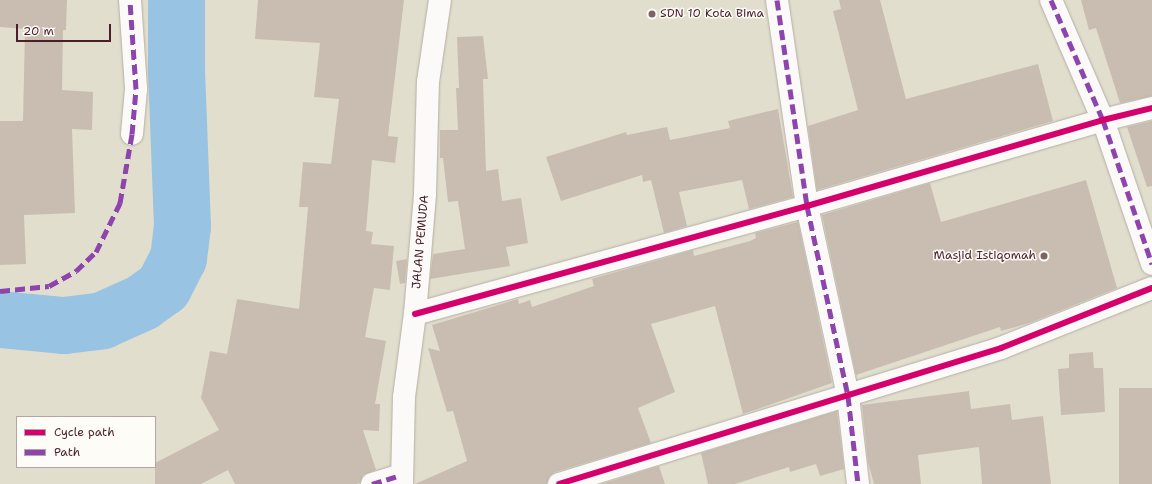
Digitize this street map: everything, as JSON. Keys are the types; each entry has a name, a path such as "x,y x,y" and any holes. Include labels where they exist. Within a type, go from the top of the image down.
{"street":[{"path":"130,0 136,89 132,134"},
{"name":"JALAN PEMUDA","path":"401,479 404,397 415,314 426,194 428,82 440,0"},
{"path":"777,0 807,206 848,396 858,484"},
{"path":"1051,0 1103,120 1152,264"},
{"path":"415,314 807,206 1103,120 1152,108"},
{"path":"559,484 1001,348 1152,288"},
{"path":"372,484 401,479"}],"building":[{"path":"0,0 67,0 66,30 63,30 62,90 93,92 92,130 72,129 75,213 24,215 26,264 0,265 0,121 23,121 25,29 0,27"},
{"path":"258,0 404,0 388,136 398,137 395,163 372,160 366,231 373,232 371,244 394,246 390,290 374,288 365,337 386,341 375,404 380,404 379,431 363,430 376,470 363,475 360,483 356,484 235,484 228,470 201,484 155,484 156,462 219,430 201,398 210,351 227,354 237,299 299,309 308,207 299,207 303,162 331,164 339,99 314,97 320,43 255,39"},
{"path":"839,0 880,0 906,99 1038,64 1053,121 817,190 808,126 858,110 833,11 841,9"},
{"path":"1081,0 1152,0 1152,96 1120,103 1096,28 1089,30"},
{"path":"483,36 488,79 483,79 486,171 498,169 502,201 521,198 528,243 506,247 510,266 430,279 433,254 465,249 458,201 448,202 443,158 440,158 440,130 458,130 456,88 459,88 457,37"},
{"path":"778,109 793,197 749,209 742,180 679,192 687,226 664,233 651,180 643,182 642,175 561,201 546,157 626,132 627,135 667,127 670,140 730,128 728,121"},
{"path":"1152,121 1152,186 1147,187 1127,127"},
{"path":"1086,180 1117,288 1029,323 1001,331 1000,327 856,375 822,215 930,183 941,222"},
{"path":"798,222 832,383 743,414 715,306 651,324 675,392 638,408 651,443 555,472 550,476 547,484 415,484 467,461 453,411 447,412 428,348 440,351 432,325 518,299 519,304 530,300 532,307 594,286 592,279 693,250 694,256 750,241 756,238 755,233"},
{"path":"407,259 405,283 400,284 396,261"},
{"path":"1093,352 1094,368 1103,368 1105,412 1061,415 1058,369 1069,368 1069,354"},
{"path":"1119,388 1152,388 1152,484 1119,484"},
{"path":"969,391 971,409 1010,404 1012,420 1043,416 1051,484 982,484 979,447 918,455 921,484 874,484 868,462 862,405"},
{"path":"837,411 844,469 820,476 816,464 790,472 789,467 735,484 708,484 701,453"},
{"path":"659,466 665,484 602,484"}],"waterway":[{"path":"0,319 64,325 102,320 142,302 163,287 178,258 182,226 176,70 176,0"}],"marked path":[{"path":"0,291 49,286 76,271 96,252 120,203 132,134 136,89 130,0"},
{"path":"777,0 807,206 848,396 858,484"},
{"path":"1051,0 1103,120 1152,264"},
{"path":"372,484 401,475"}],"cycle path":[{"path":"415,314 807,206 1103,120 1152,108"},
{"path":"559,484 1001,348 1152,288"}],"place":[{"name":"SDN 10 Kota Bima","path":"652,14"},
{"name":"Masjid Istiqomah","path":"1044,256"}]}
